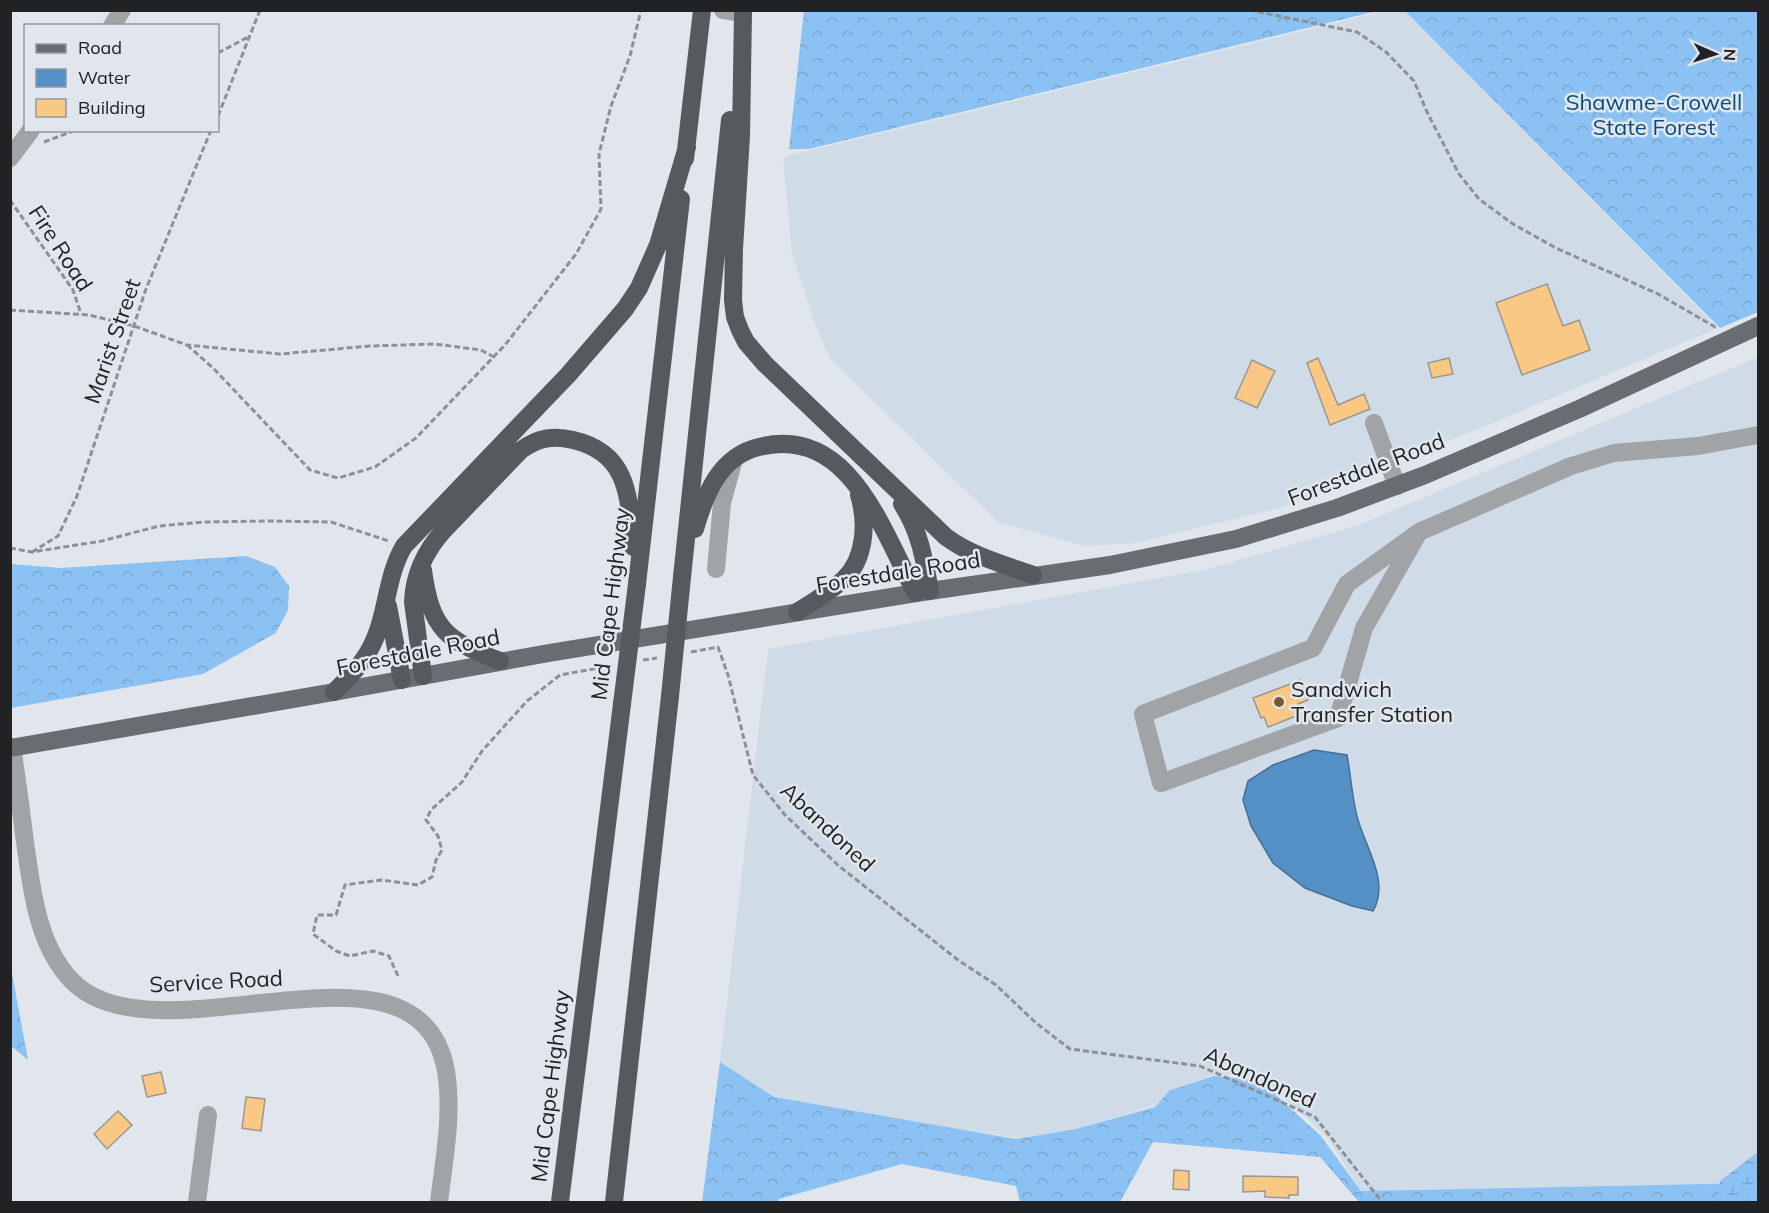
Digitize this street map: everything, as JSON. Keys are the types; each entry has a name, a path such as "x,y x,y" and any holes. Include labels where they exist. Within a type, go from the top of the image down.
{"highway":[{"name":"Mid Cape Highway","path":"560,1203 637,584 702,10"},
{"path":"743,12 741,136 733,272 735,316 746,342 886,480 957,545 982,558 1033,575"},
{"path":"614,1203 743,12"},
{"path":"334,692 359,665 370,649 381,620 392,570 404,546 568,375 625,309 639,288 658,245 687,147"},
{"path":"423,676 413,602 422,561 435,540 521,450 537,439 557,437 591,445 610,459 619,470 628,493 637,584"},
{"path":"682,577 705,497 717,476 734,459 753,448 773,443 794,444 831,459 849,475 923,592"},
{"path":"886,480 913,521 922,549 923,592"},
{"path":"797,612 843,580 849,574 859,555 864,520 855,484"},
{"path":"422,561 430,604 441,626 459,644 500,661"},
{"path":"387,595 402,680"}],"main road":[{"name":"Forestdale Road","path":"11,748 500,661 923,592 1110,565 1236,539 1302,520 1397,486 1579,409 1758,326"}],"street":[{"path":"113,24 122,10"},
{"path":"723,10 743,12"},
{"path":"10,158 30,132"},
{"path":"1374,423 1397,486"},
{"path":"1419,532 1364,628 1338,718 1161,783 1143,714 1313,648 1347,584 1419,532 1571,466 1614,453 1698,446 1758,435"},
{"path":"716,569 722,503 734,459"},
{"name":"Service Road","path":"11,748 37,911 52,954 72,981 99,1000 128,1008 170,1010 355,998 386,1003 411,1015 437,1045 446,1071 447,1126 439,1203"},
{"path":"197,1203 208,1115"}],"path":[{"path":"219,114 260,10"},
{"path":"187,345 214,369 310,470 338,478 375,467 416,438 494,357 576,254 601,209 598,154 611,106 630,56 641,10"},
{"path":"1249,10 1357,32 1386,52 1414,81 1427,112 1459,174 1479,199 1513,224 1556,248 1658,294 1733,338"},
{"path":"219,52 250,36"},
{"name":"Marist Street","path":"32,552 58,537 77,496 146,289 211,132"},
{"name":"Fire Road","path":"10,200 73,290 81,314"},
{"path":"10,310 81,314 134,326 187,345 280,354 370,346 435,344 481,350 494,357"},
{"path":"10,548 32,552 102,541 159,526 204,522 270,521 331,522 404,546"},
{"name":"Abandoned","path":"684,653 718,647 728,675 753,775 785,815 839,866 958,960 996,985 1061,1043 1070,1049 1200,1066 1315,1117 1382,1203"},
{"path":"639,661 662,657"},
{"path":"398,976 389,956 373,951 350,956 336,951 313,934 317,915 336,915 345,885 381,880 418,885 432,877 436,860 442,850 438,836 426,820 431,810 462,782 482,751 527,701 560,675 616,665"}],"shaded area":[{"path":"1385,11 1405,11 1718,328 1495,422 1280,508 1136,543 1085,546 998,522 830,359 813,318 792,253 783,157"},
{"path":"1758,357 1758,1184 1361,1191 1328,1138 1268,1083 1245,1076 1218,1074 1171,1089 1156,1105 1074,1130 1019,1138 909,1122 774,1097 720,1062 768,649 1208,569 1356,526"}],"green space":[{"path":"804,10 1377,11 809,149 789,149"},
{"name":"Shawme-Crowell State Forest","path":"1405,11 1758,11 1758,312 1720,328"},
{"path":"246,556 275,567 289,586 288,610 276,633 203,674 11,708 11,564 61,568"},
{"path":"11,968 28,1060 11,1046"},
{"path":"720,1062 774,1097 1016,1139 1076,1129 1155,1107 1170,1090 1214,1076 1246,1079 1268,1088 1320,1135 1361,1191 1758,1183 1758,1202 1359,1202 1320,1157 1153,1142 1120,1202 1020,1202 1016,1186 902,1164 779,1199 778,1202 702,1202"},
{"path":"1758,1152 1758,1202 1717,1202 1720,1181"}],"water":[{"path":"1314,750 1347,755 1356,812 1378,877 1378,900 1373,911 1352,906 1305,888 1273,863 1251,826 1243,800 1248,781 1273,765"}],"building":[{"path":"1547,284 1563,326 1579,320 1590,350 1522,375 1496,303"},
{"path":"1318,358 1338,405 1364,394 1370,409 1330,425 1307,363"},
{"path":"1449,358 1453,374 1432,378 1428,363"},
{"path":"1252,360 1275,371 1257,408 1235,398"},
{"name":"Sandwich Transfer Station","path":"1301,680 1308,700 1298,704 1301,714 1268,727 1264,717 1261,718 1253,698"},
{"path":"161,1072 166,1093 147,1097 142,1076"},
{"path":"246,1097 265,1099 261,1131 242,1128"},
{"path":"118,1111 132,1125 107,1149 94,1134"},
{"path":"1174,1170 1189,1171 1189,1190 1173,1189"},
{"path":"1243,1176 1298,1177 1298,1195 1289,1195 1289,1198 1265,1197 1265,1191 1243,1192"}],"place":[{"name":"Sandwich Transfer Station","path":"1279,702"}]}
